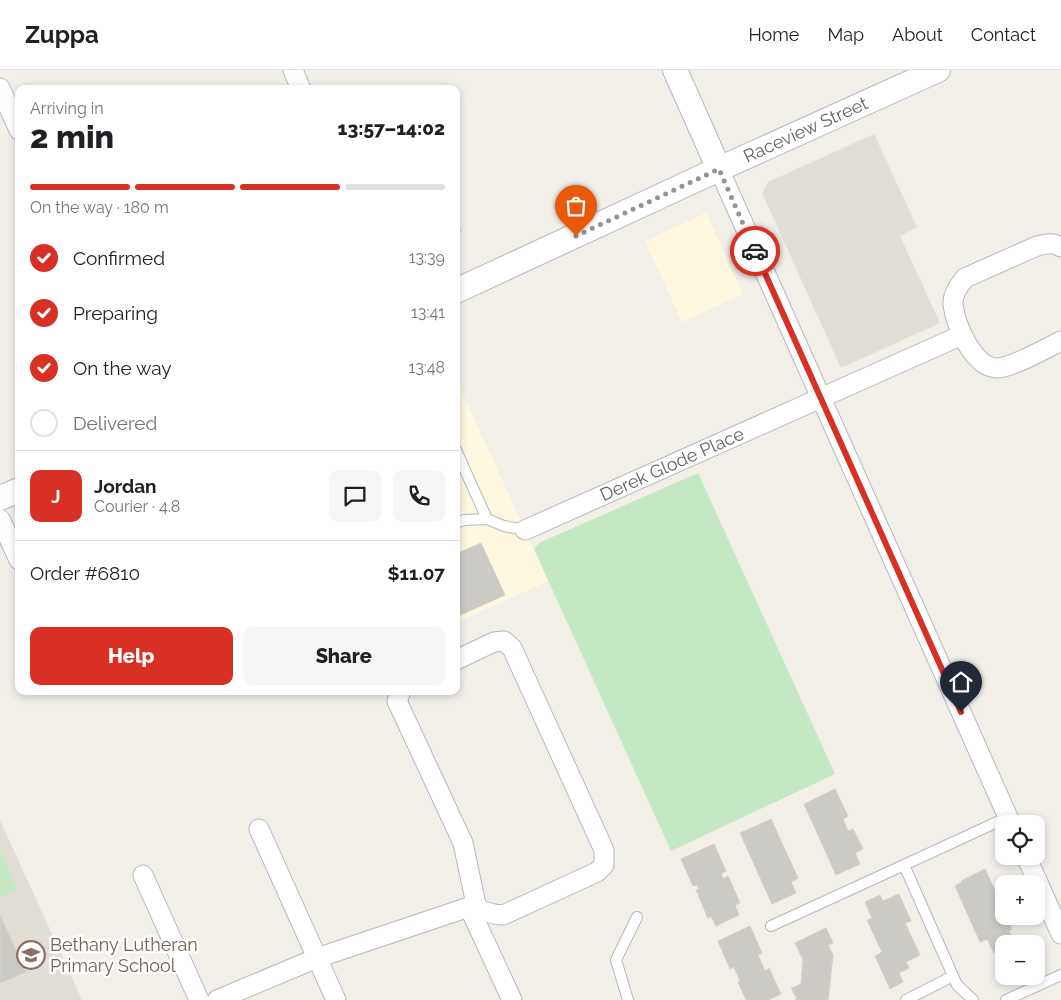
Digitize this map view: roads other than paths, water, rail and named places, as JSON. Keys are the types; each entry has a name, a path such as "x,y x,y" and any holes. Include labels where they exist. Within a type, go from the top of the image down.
{"street":[{"path":"293,70 299,85"},
{"path":"674,70 1008,815"},
{"name":"Raceview Street","path":"460,289 938,70"},
{"path":"0,88 15,121"},
{"path":"1061,247 1047,243 1037,246 965,278 959,285 953,304 962,334 977,359 990,367 998,368 1009,365 1061,341"},
{"name":"Derek Glode Place","path":"525,530 962,334"},
{"path":"0,498 15,492"},
{"path":"0,519 15,551"},
{"path":"217,1000 318,958 473,908 494,914 503,914 597,872 604,865 604,850 512,648 504,641 494,642 460,658"},
{"path":"399,695 397,701 463,843 473,908 512,1000"},
{"path":"259,829 336,1000"},
{"path":"1030,865 1061,934"},
{"path":"143,875 199,1000"}],"lane":[{"path":"460,459 486,519"},
{"path":"460,522 486,519 504,526 525,530"},
{"path":"771,926 995,827"},
{"path":"904,866 957,985 973,1000"},
{"path":"628,1000 616,960 638,917"},
{"path":"1006,1000 1061,975"},
{"path":"906,1000 953,976"}],"place":[{"name":"Bethany Lutheran Primary School","path":"31,955"}]}
